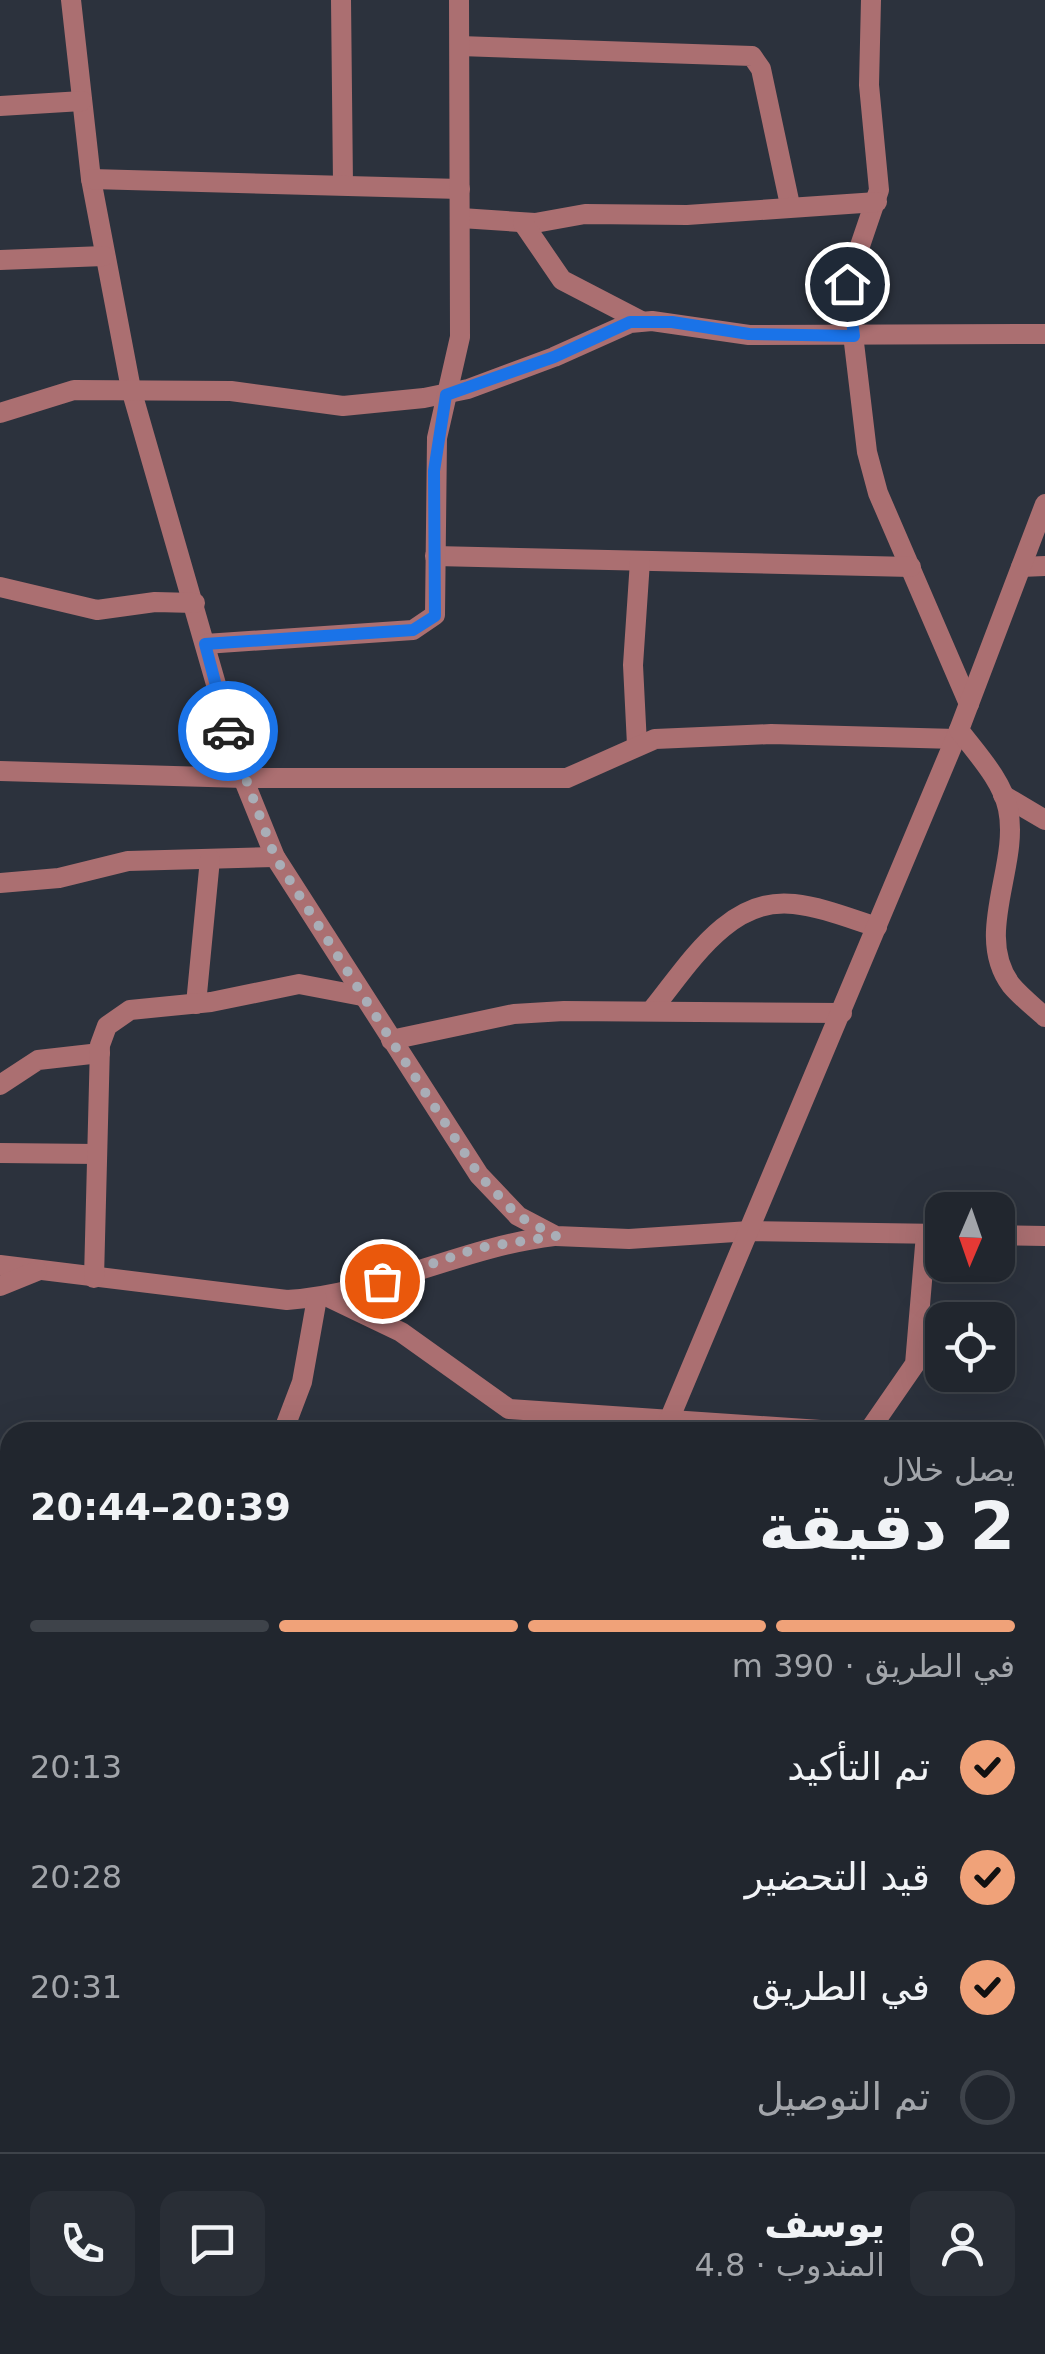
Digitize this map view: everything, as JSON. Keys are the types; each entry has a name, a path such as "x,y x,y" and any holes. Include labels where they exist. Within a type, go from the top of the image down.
{"street":[{"path":"71,0 90,180 131,389 156,488 195,603 243,778 275,857 479,1175 518,1216 556,1236"},
{"path":"341,0 344,184"},
{"path":"205,644 413,630 427,625 435,616 434,471 460,337 459,0"},
{"path":"872,0 869,85 880,179 877,202 847,284 867,452 878,493 969,704"},
{"path":"460,46 752,56 761,69 790,205"},
{"path":"0,106 82,101"},
{"path":"90,180 460,189"},
{"path":"460,218 523,223 586,214 688,215 877,202"},
{"path":"523,223 562,280 642,322 749,334 1045,334"},
{"path":"0,260 104,256"},
{"path":"0,413 74,390 232,391 343,406 446,395 642,322"},
{"path":"668,1422 957,734 1045,504"},
{"path":"435,556 911,568"},
{"path":"638,745 634,665 640,561"},
{"path":"1021,567 1045,566"},
{"path":"0,587 97,610 155,602 195,603"},
{"path":"0,771 243,778 567,778 655,739 771,734 957,734"},
{"path":"957,734 1003,795 1045,820"},
{"path":"1003,795 1010,834 996,928 998,952 1013,986 1045,1017"},
{"path":"0,883 37,881 128,861 275,857"},
{"path":"196,1004 210,859"},
{"path":"652,1012 720,931 736,916 757,905 797,904 877,926"},
{"path":"94,1278 100,1053 107,1026 130,1010 196,1004 300,984 362,996"},
{"path":"391,1040 514,1014 842,1012"},
{"path":"0,1085 38,1060 100,1053"},
{"path":"0,1153 97,1154"},
{"path":"0,1265 231,1297 322,1298 478,1248 556,1236 630,1240 750,1231 925,1234"},
{"path":"1015,1235 1045,1236"},
{"path":"0,1286 39,1270"},
{"path":"875,1422 915,1364 927,1282"},
{"path":"322,1298 401,1332 510,1409 629,1422"},
{"path":"287,1422 302,1382 322,1298"}],"way so far":[{"path":"228,731 275,857 391,1040 479,1175 518,1216 556,1236 478,1248 382,1281"}],"route":[{"path":"228,731 205,644 413,630 427,625 435,616 434,471 446,395 554,357 630,322 672,322 713,332 854,336 847,284"}]}
